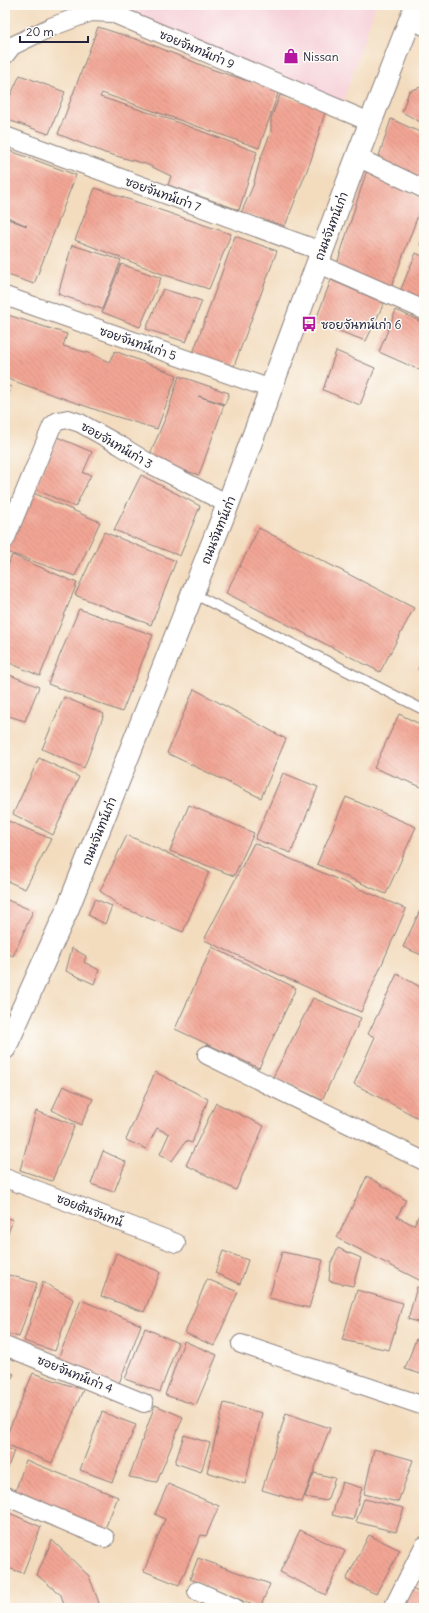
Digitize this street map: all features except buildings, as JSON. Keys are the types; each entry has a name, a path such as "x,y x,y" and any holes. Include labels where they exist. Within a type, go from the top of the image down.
{"street":[{"name":"ซอยจันทน์เก่า 9","path":"7,48 51,27 91,12 112,13 370,122"},
{"name":"ถนนจันทน์เก่า","path":"5,1048 68,908 228,504 370,122 416,16"},
{"name":"ซอยจันทน์เก่า 7","path":"5,136 319,257"},
{"path":"357,157 424,189"},
{"path":"319,257 424,310"},
{"name":"ซอยจันทน์เก่า 5","path":"5,296 271,389"},
{"name":"ซอยจันทน์เก่า 3","path":"5,540 52,426 58,421 68,419 80,423 152,465 228,504"},
{"path":"207,1055 424,1161"},
{"name":"ซอยต้นจันทน์","path":"5,1178 176,1243"},
{"path":"241,1344 424,1406"},
{"name":"ซอยจันทน์เก่า 4","path":"5,1346 144,1403"},
{"path":"5,1496 105,1538"},
{"path":"393,1608 417,1577 424,1546"},
{"path":"197,1590 235,1608"}],"lane":[{"path":"192,593 424,710"}],"shaded area":[{"name":"Nissan","path":"104,5 376,5 341,107"}],"place":[{"name":"Nissan","path":"291,56"},
{"name":"ซอยจันทน์เก่า 6","path":"309,324"}]}
